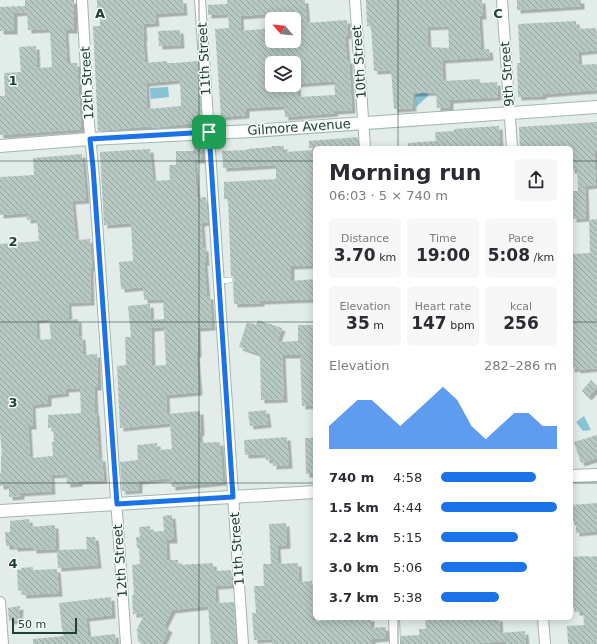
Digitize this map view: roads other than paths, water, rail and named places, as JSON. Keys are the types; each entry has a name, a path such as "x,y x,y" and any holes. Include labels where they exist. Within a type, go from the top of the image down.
{"main road":[{"name":"Gilmore Avenue","path":"0,146 90,139 252,131 597,107"},
{"path":"573,476 597,475"},
{"path":"0,511 313,492"}],"street":[{"name":"12th Street","path":"82,0 90,139 94,172 126,644"},
{"name":"11th Street","path":"200,0 243,644"},
{"name":"10th Street","path":"355,0 365,146"},
{"name":"9th Street","path":"502,0 512,146"},
{"path":"0,602 3,644"},
{"path":"394,620 395,644"},
{"path":"543,620 545,644"}],"lane":[{"path":"219,281 230,280"}],"water":[{"path":"168,87 169,97 151,99 150,88"},
{"path":"424,92 429,95 416,107 415,95"},
{"path":"584,416 591,430 583,431 576,422"}]}
